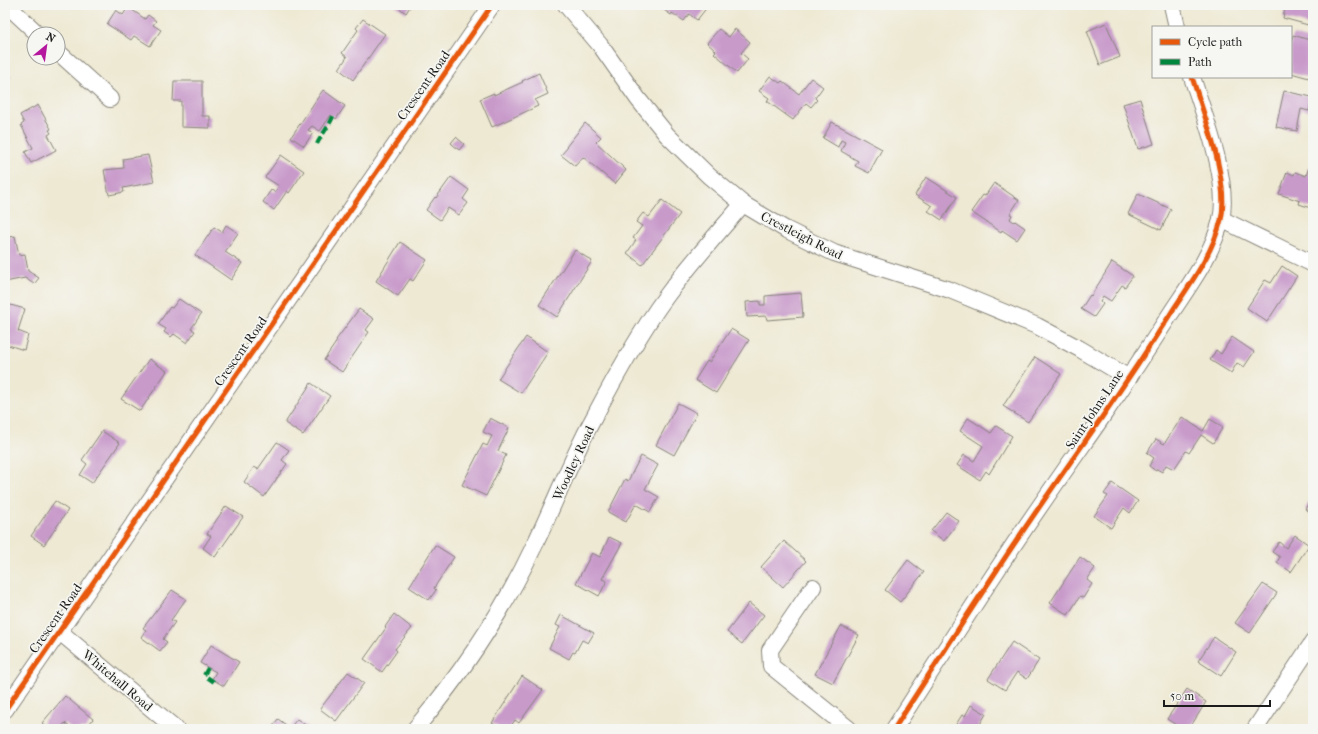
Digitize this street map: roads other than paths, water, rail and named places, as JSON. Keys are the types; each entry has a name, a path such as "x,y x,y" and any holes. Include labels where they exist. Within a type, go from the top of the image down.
{"street":[{"path":"7,5 29,26"},
{"name":"Crescent Road","path":"5,710 492,5"},
{"name":"Crestleigh Road","path":"566,5 600,46 667,135 709,176 743,204 785,228 834,253 950,290 1037,326 1129,378"},
{"path":"1172,5 1177,26"},
{"path":"66,59 110,99"},
{"name":"Saint Johns Lane","path":"894,729 998,569 1129,378 1199,270 1212,246 1221,219 1222,200 1218,162 1192,78"},
{"name":"Woodley Road","path":"415,729 441,699 504,605 534,547 572,462 592,422 631,352 664,299 698,256 743,204"},
{"path":"1221,219 1313,264"},
{"path":"813,587 770,650 771,666 849,729"},
{"name":"Whitehall Road","path":"60,632 176,729"},
{"path":"1255,729 1313,642"}]}
